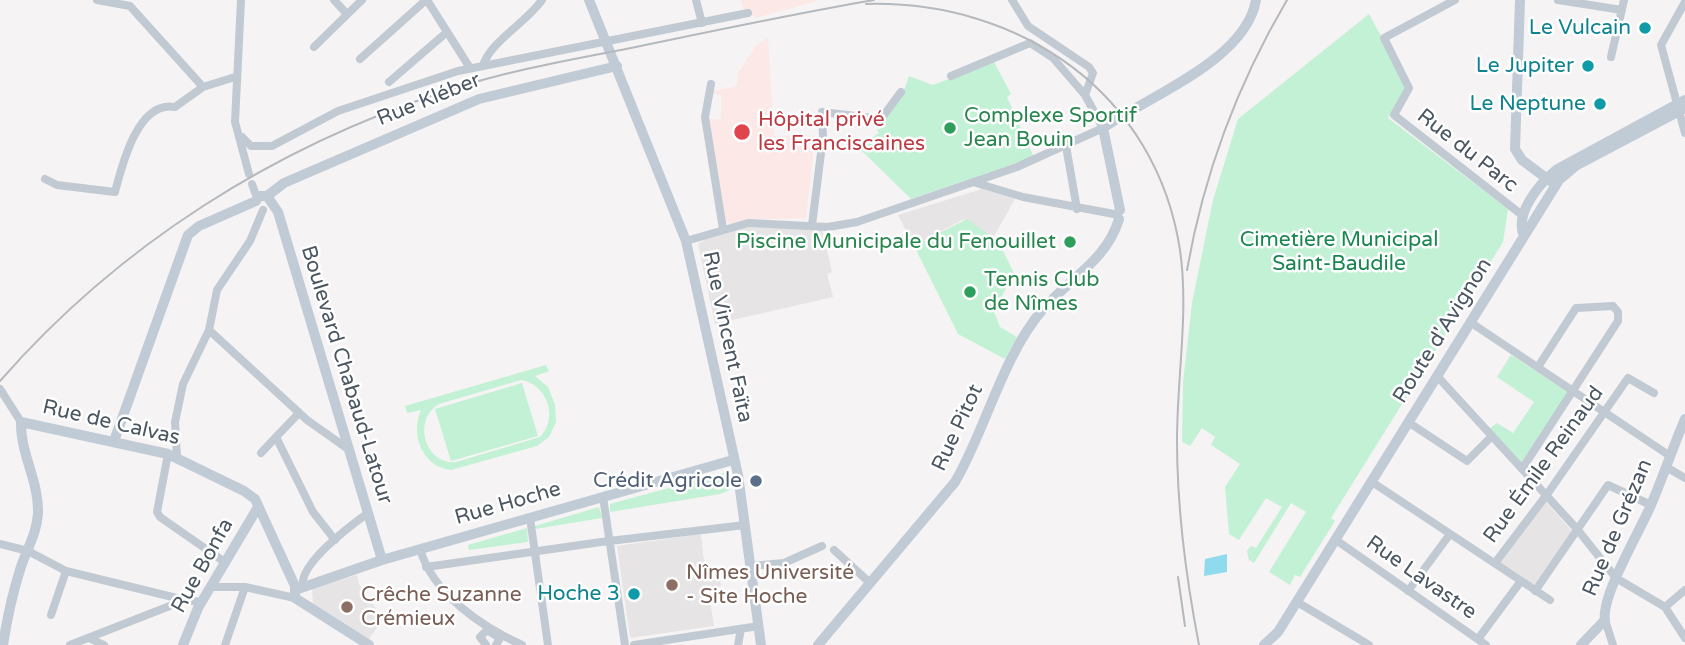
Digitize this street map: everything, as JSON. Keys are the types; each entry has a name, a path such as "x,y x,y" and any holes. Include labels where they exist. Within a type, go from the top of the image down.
{"street":[{"path":"97,0 130,6 203,87"},
{"path":"241,0 235,77 235,122 250,174"},
{"path":"334,0 346,13"},
{"path":"314,47 362,0"},
{"path":"360,59 427,0 470,68"},
{"path":"483,65 486,56 525,20 542,0"},
{"name":"Rue Vincent Faïta","path":"589,0 686,241 733,460 745,525 761,645"},
{"path":"696,0 702,23"},
{"path":"1012,0 1028,26 1089,66 1093,73 1084,95"},
{"path":"686,241 748,223 828,227 857,222 1066,146 1103,128 1219,58 1248,20 1257,0"},
{"name":"Rue du Parc","path":"1455,0 1384,38 1409,88 1395,111 1396,118 1522,215"},
{"path":"1520,0 1515,149 1522,160 1551,181"},
{"path":"1558,0 1622,10"},
{"path":"1611,57 1624,0"},
{"path":"1685,2 1661,45 1681,106 1685,133"},
{"path":"242,137 251,146 272,146 338,111 458,71 608,45 748,13"},
{"path":"389,82 447,32"},
{"path":"951,76 1030,43 1052,58 1084,95 1103,128 1118,214 1077,209 973,182"},
{"name":"Rue Kléber","path":"114,440 188,235 199,226 263,202 284,183 461,105 500,93 617,66"},
{"path":"45,179 57,185 115,192 122,167 138,131 153,110 163,105 175,107 203,87 235,77"},
{"path":"711,84 705,117 723,229"},
{"path":"812,225 822,136 822,112 881,119 901,92"},
{"path":"1524,236 1521,229 1522,215 1551,181 1681,106"},
{"path":"1066,146 1077,209"},
{"name":"Route d'Avignon","path":"1273,645 1278,632 1524,236 1551,181"},
{"path":"226,563 160,517 157,512 172,456 178,400 209,330 217,290 250,241 263,202 252,184"},
{"name":"Boulevard Chabaud-Latour","path":"263,202 278,212 382,560"},
{"name":"Rue Pitot","path":"818,645 955,482 966,464 994,394 1036,319 1096,260 1118,214"},
{"path":"1522,469 1618,321 1618,312 1613,306 1576,308 1538,367"},
{"path":"1470,322 1605,411 1668,461 1685,478"},
{"path":"209,330 299,413 339,445 348,449"},
{"path":"1437,376 1577,529 1616,578 1665,607 1685,638"},
{"name":"Rue Émile Reinaud","path":"1494,563 1628,378 1654,393"},
{"path":"0,389 21,422 20,433 37,486 38,514 8,610 3,645"},
{"path":"261,453 299,413"},
{"name":"Rue de Grézan","path":"1581,645 1605,620 1603,612 1616,578 1651,505 1685,419"},
{"name":"Rue de Calvas","path":"21,422 114,440 172,456 244,491 255,499 297,590"},
{"path":"1408,422 1467,461 1491,437"},
{"path":"276,437 313,512 335,540"},
{"name":"Route d'Avignon","path":"1264,645 1381,459 1394,446"},
{"name":"Rue Hoche","path":"297,590 382,560 733,460"},
{"path":"1372,482 1550,600"},
{"path":"1535,591 1608,485 1651,505"},
{"path":"603,497 625,645"},
{"name":"Rue Bonfa","path":"183,645 202,602 258,507"},
{"path":"297,590 303,574 335,540 368,513"},
{"path":"530,518 548,645"},
{"path":"426,567 535,550 745,525"},
{"path":"1408,591 1450,534"},
{"name":"Rue Lavastre","path":"1336,540 1486,645"},
{"path":"0,544 28,551 66,571 202,602"},
{"path":"751,566 784,563 822,546"},
{"path":"420,549 426,567 456,601 500,643 522,645"},
{"path":"834,550 869,582"},
{"path":"51,615 66,571"},
{"path":"1478,639 1521,581"},
{"path":"212,587 297,590 369,645"},
{"path":"225,645 245,587"},
{"path":"1665,607 1685,590"},
{"path":"70,645 89,641 185,600"},
{"path":"1297,602 1369,645"},
{"path":"1605,620 1613,645"},
{"path":"634,645 759,626"},
{"path":"738,645 741,629"},
{"path":"486,645 480,637 487,630 500,638 500,643"},
{"name":"Route d'Avignon","path":"1264,645 1278,632"},
{"path":"89,641 104,645"}],"shaded area":[{"path":"741,0 820,0 756,18 743,8"},
{"name":"Hôpital privé les Franciscaines","path":"768,38 774,136 815,136 806,218 742,220 731,224 725,221 709,119 721,119 721,95 713,94 713,91 737,86 738,73 755,47"},
{"path":"982,189 1015,199 993,238 964,219 914,246 898,215"},
{"path":"745,227 822,230 832,272 827,274 833,297 715,324 698,244 710,236"},
{"path":"1544,500 1572,531 1533,586 1499,563"},
{"name":"Nîmes Université - Site Hoche","path":"701,534 705,571 718,569 721,586 708,589 714,626 630,638 617,546"},
{"name":"Crêche Suzanne Crémieux","path":"357,575 359,584 383,619 369,639 313,604 312,588"}],"green space":[{"name":"Cimetière Municipal Saint-Baudile","path":"1369,14 1408,86 1388,118 1508,209 1503,242 1331,518 1335,521 1300,577 1295,575 1290,585 1269,572 1306,512 1291,503 1254,563 1249,560 1247,551 1251,546 1256,548 1282,507 1266,498 1239,540 1229,534 1225,487 1240,464 1211,445 1215,437 1202,428 1190,446 1182,442 1183,382 1192,303 1213,200 1238,119"},
{"name":"Complexe Sportif Jean Bouin","path":"994,62 1011,94 1007,97 1034,157 911,199 858,147 879,133 877,130 901,99 909,76 933,85"},
{"name":"Tennis Club de Nîmes","path":"967,219 998,241 1014,273 994,311 1000,327 1017,337 1005,359 958,334 914,246"},
{"path":"1511,355 1568,392 1521,463 1489,429 1497,423 1513,433 1534,402 1497,377"},
{"path":"546,365 549,371 535,376 548,387 555,405 556,422 549,437 537,446 451,470 441,468 426,456 418,439 421,410 407,413 405,406","holes":["521,380 530,383 543,395 549,412 549,421 540,437 456,462 445,461 430,449 424,430 431,411 439,404"]},
{"path":"522,383 538,436 451,461 435,409"},
{"path":"727,472 730,490 720,494 610,512 610,504"},
{"path":"599,507 602,518 535,529 535,526"},
{"path":"527,528 528,542 469,550 468,545"}],"water":[{"path":"1227,554 1227,572 1204,576 1205,559"}],"railway":[{"path":"0,381 46,332 96,286 148,244 203,206 320,141 382,114 491,78 874,0"},
{"path":"1187,270 1203,199 1225,130 1253,64 1287,0"},
{"path":"866,4 923,7 977,19 1027,39 1072,67 1111,102 1142,145 1166,194 1180,250 1183,297 1177,416 1179,491 1186,569 1199,645"},
{"path":"1178,577 1185,626"}],"place":[{"name":"Le Vulcain","path":"1645,28"},
{"name":"Le Jupiter","path":"1588,66"},
{"name":"Le Neptune","path":"1600,104"},
{"name":"Complexe Sportif Jean Bouin","path":"950,128"},
{"name":"Hôpital privé les Franciscaines","path":"742,132"},
{"name":"Piscine Municipale du Fenouillet","path":"1070,242"},
{"name":"Tennis Club de Nîmes","path":"970,292"},
{"name":"Crédit Agricole","path":"756,481"},
{"name":"Nîmes Université - Site Hoche","path":"672,585"},
{"name":"Hoche 3","path":"634,594"},
{"name":"Crêche Suzanne Crémieux","path":"347,607"}]}
